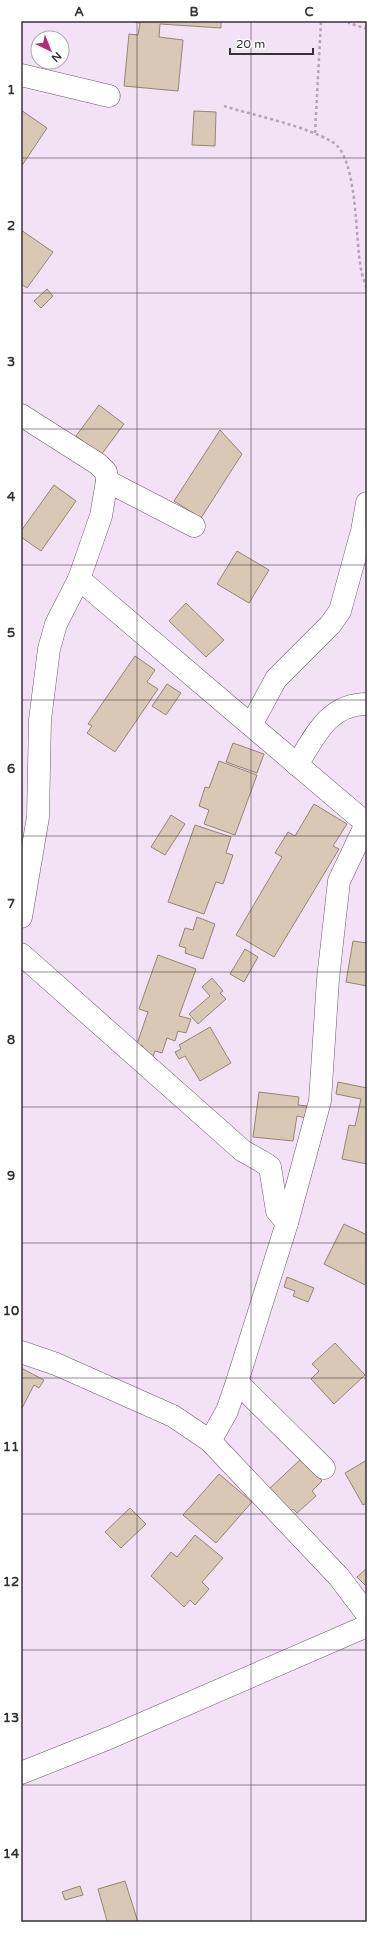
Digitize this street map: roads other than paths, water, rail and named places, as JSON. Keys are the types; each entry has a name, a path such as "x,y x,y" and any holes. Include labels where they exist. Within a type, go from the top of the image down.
{"street":[{"path":"21,75 109,96"},
{"path":"21,415 98,464 106,472 107,481 101,516 79,578 56,624 49,649 40,720 29,788 38,817 21,917"},
{"path":"107,481 194,526"},
{"path":"251,725 276,678 330,625 340,611 362,531 367,503"},
{"path":"79,578 367,824 339,881 326,993 320,1101 288,1223 237,1382 227,1411 210,1440"},
{"path":"297,765 324,722 340,709 355,704 367,704"},
{"path":"21,954 242,1151 270,1167 277,1211 288,1223"},
{"path":"21,1352 56,1364 173,1416 210,1440 339,1577 367,1614"},
{"path":"237,1382 324,1468"},
{"path":"21,1773 109,1738 367,1626"}]}
